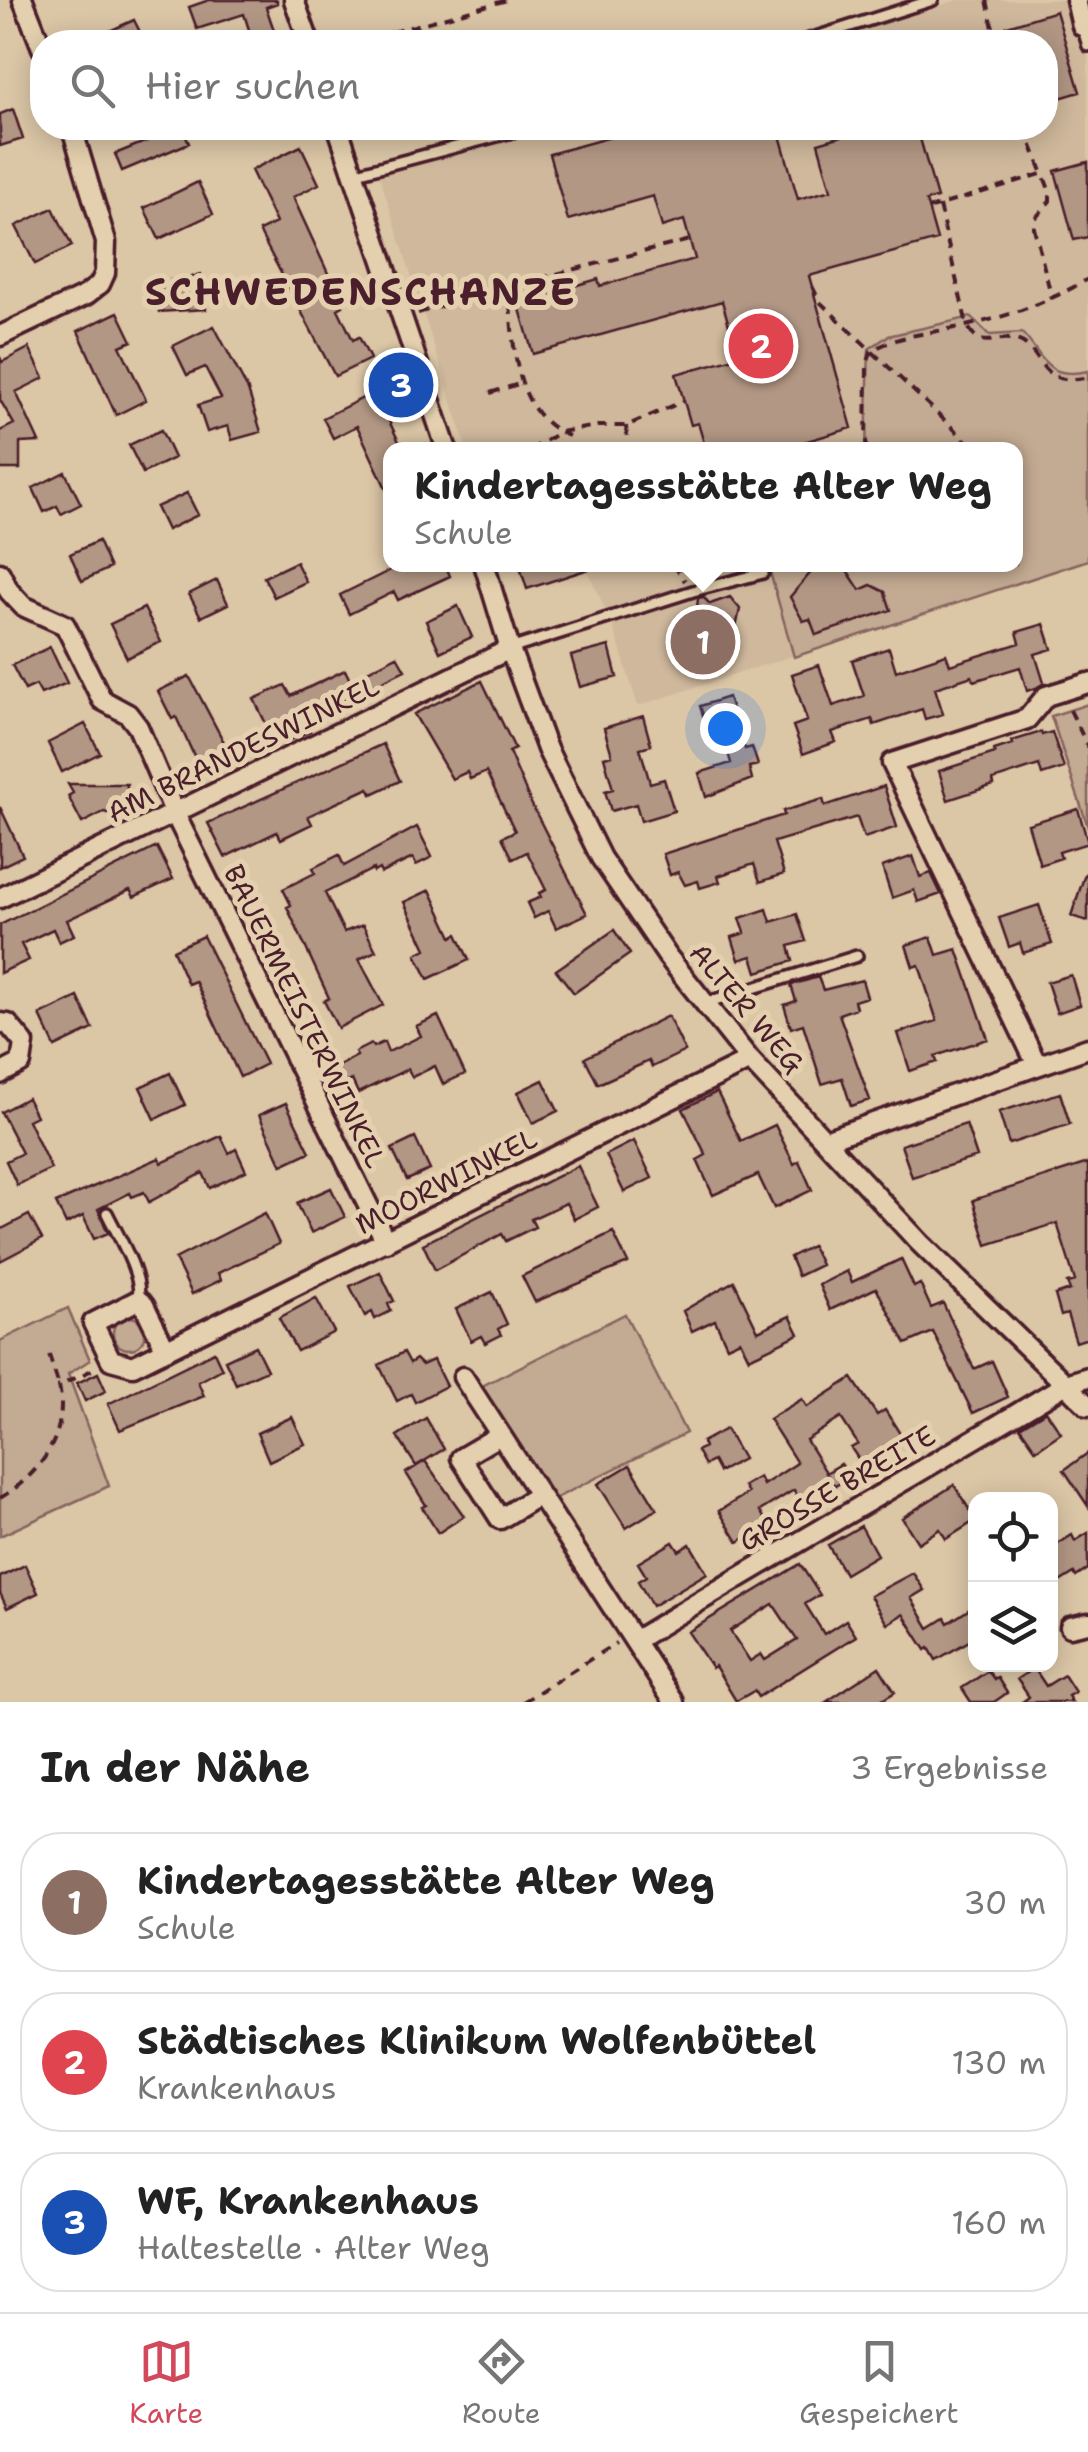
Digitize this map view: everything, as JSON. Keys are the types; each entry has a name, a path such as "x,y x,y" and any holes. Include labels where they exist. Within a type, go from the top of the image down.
{"street":[{"path":"23,0 35,30"},
{"path":"294,0 305,30"},
{"path":"1076,0 1082,26"},
{"path":"0,336 86,295 100,284 105,273 106,242 76,140"},
{"path":"342,140 444,442"},
{"name":"ALTER WEG","path":"486,572 510,649 548,749 602,858 702,1004 920,1243 1088,1406"},
{"name":"BAUERMEISTERWINKEL","path":"0,573 9,591 24,606 66,625 102,700 128,714 138,728 175,814 386,1242"},
{"name":"AM BRANDESWINKEL","path":"0,898 510,649"},
{"path":"1037,1065 892,763 1026,718 1046,696 1088,683"},
{"path":"0,1023 8,1024 24,1043 20,1062 0,1074"},
{"path":"825,1140 1088,1048"},
{"name":"MOORWINKEL","path":"111,1360 133,1366 750,1060"},
{"path":"111,1360 93,1323 138,1300 144,1304 166,1350"},
{"path":"463,1377 674,1702"},
{"name":"GROSSE BREITE","path":"634,1636 874,1500 1066,1384 1088,1377"},
{"path":"500,1435 461,1458 500,1519 540,1495"}],"lane":[{"path":"838,30 933,0"},
{"path":"1082,26 1088,46"},
{"path":"353,174 482,140"},
{"path":"510,649 763,573"},
{"path":"702,1004 857,956"},
{"path":"107,1213 135,1275 140,1291 138,1300"}],"path":[{"path":"400,30 506,0"},
{"path":"988,0 994,30"},
{"path":"1029,140 1050,201 1034,220 1034,228 1052,299"},
{"path":"928,209 1042,174"},
{"path":"940,206 967,325 974,337 984,341 1014,339 1025,344 1044,370 1059,378 1088,377"},
{"path":"404,318 509,286 690,240"},
{"path":"866,442 867,366 871,351 892,340 967,325 1052,299 1087,282"},
{"path":"509,286 516,365 522,384 532,406 568,436"},
{"path":"812,286 820,302 968,442"},
{"path":"490,393 522,384"},
{"path":"543,442 560,432 626,426 684,402"},
{"path":"626,426 627,442"},
{"path":"1070,710 1088,746"},
{"path":"0,1498 33,1475 61,1425 63,1406 49,1355"},
{"path":"59,1386 111,1360"},
{"path":"522,1702 634,1636"}],"shaded area":[{"path":"959,0 1088,0 1088,560 638,706 613,626 588,572 1023,572 1023,442 465,442 377,168 482,140 1058,140 1058,30 856,30"},
{"path":"971,317 989,335 1022,333 1054,369 1088,371 1088,560 794,657 770,572 1023,572 1023,442 866,442 869,349 888,336"},
{"path":"1088,704 1088,827 1051,716"},
{"path":"68,1308 90,1360 68,1374 109,1486 0,1536 0,1341"},
{"path":"625,1314 686,1433 550,1501 480,1387"},
{"path":"129,1317 140,1322 145,1333 140,1344 129,1349 118,1344 113,1333 118,1322"}],"building":[{"path":"209,0 277,0 266,7 274,30 249,30 244,14 197,29 189,7"},
{"path":"1056,11 1080,92 1058,98 1058,30 1008,30 1007,26"},
{"path":"134,20 139,30 112,30"},
{"path":"13,109 23,139 0,146 0,114"},
{"path":"600,140 781,140 798,199 831,190 818,143 920,140 937,198 926,201 937,240 809,276 852,428 804,442 704,442 698,423 691,425 676,374 738,357 722,301 533,354 518,302 598,279 600,286 695,259 684,220 662,227 653,196 568,220 549,154"},
{"path":"147,141 189,143 122,171 115,154"},
{"path":"301,146 319,184 293,197 343,306 338,309 353,340 359,337 370,359 335,376 259,231 276,223 251,170"},
{"path":"1088,162 1088,237 1074,240 1055,171"},
{"path":"198,182 213,214 159,239 144,208"},
{"path":"53,208 72,246 35,264 16,226"},
{"path":"201,275 206,309 159,312 155,288 172,286 171,280"},
{"path":"118,312 132,341 120,346 146,400 116,415 78,331"},
{"path":"214,326 248,390 261,432 232,440 228,426 207,432 198,405 221,398 205,367 187,375 173,346"},
{"path":"29,348 44,378 16,392 39,442 20,443 20,469 0,469 0,431 14,424 0,400 0,357 2,362"},
{"path":"375,392 399,442 383,442 383,482 357,426 333,438 323,418"},
{"path":"161,430 174,458 143,473 129,445"},
{"path":"65,472 81,504 61,514 57,506 44,512 33,488"},
{"path":"187,493 198,515 167,530 156,507"},
{"path":"98,541 110,568 82,581 70,554"},
{"path":"296,562 306,582 274,597 264,577"},
{"path":"387,572 448,572 450,576 398,600 394,592 349,614 340,595"},
{"path":"522,572 580,572 527,589"},
{"path":"811,572 848,572 860,590 871,585 885,592 891,610 816,635 810,619 803,621 790,597"},
{"path":"217,580 228,604 201,617 189,594"},
{"path":"703,597 710,604 730,597 740,609 733,642 720,643 716,657 701,662 677,636 684,612 697,608 698,598"},
{"path":"458,606 472,637 440,652 426,621"},
{"path":"144,608 161,642 127,658 110,624"},
{"path":"1044,624 1052,649 1035,654 1044,683 1036,688 1027,691 1020,667 974,681 972,676 935,688 943,714 925,719 922,709 874,725 872,719 832,732 836,742 803,754 793,726 807,721 792,674 819,665 833,706 864,696 852,660 889,648 896,671 946,654 950,665 1020,643 1017,632"},
{"path":"609,646 617,677 580,687 571,656"},
{"path":"50,647 67,683 41,694 36,685 25,690 12,665"},
{"path":"397,656 405,670 305,719 310,731 285,742 285,722 269,730 254,699 285,685 291,696 345,670 350,680"},
{"path":"189,676 227,748 197,762 176,717 172,719 158,691"},
{"path":"482,681 515,749 509,752 530,801 587,914 556,928 548,911 534,918 527,903 546,890 527,852 513,859 502,837 515,831 486,772 470,779 467,772 452,779 414,714"},
{"path":"728,697 745,749 752,747 758,765 749,767 752,779 706,797 699,773 731,763 722,733 710,737 700,706"},
{"path":"643,716 651,745 640,748 650,783 664,779 674,811 641,821 636,804 611,811 605,791 613,789 604,757 612,755 604,728"},
{"path":"85,724 100,753 62,772 48,743"},
{"path":"1052,732 1064,768 1042,775 1039,765 948,800 939,771 995,753 994,750 1013,744 1012,741"},
{"path":"383,744 400,781 372,794 369,788 308,816 312,824 281,839 277,832 225,857 208,823"},
{"path":"68,784 127,784 125,818 104,812 82,823 68,796 73,793"},
{"path":"884,786 897,827 864,838 857,817 774,842 784,874 760,882 754,864 718,876 720,882 700,888 698,881 685,885 678,872 670,875 663,854 784,815 783,811 823,799 825,806"},
{"path":"0,807 23,856 0,867"},
{"path":"1078,809 1088,843 1059,852 1061,858 1040,865 1028,824"},
{"path":"417,827 432,857 416,865 413,858 381,873 373,869 325,893 344,932 363,925 376,951 359,959 383,1005 338,1028 324,1001 329,998 287,907 291,905 283,889 339,855 344,866"},
{"path":"157,847 173,879 134,897 130,890 67,920 74,935 59,942 53,929 21,944 29,960 0,973 0,925"},
{"path":"913,856 920,877 931,873 941,894 918,902 914,890 892,898 882,867"},
{"path":"1085,874 1088,875 1088,921 1071,916"},
{"path":"430,890 452,937 457,934 469,960 428,979 416,954 426,949 404,902"},
{"path":"1039,905 1052,944 1023,953 1020,943 1009,947 999,918"},
{"path":"767,909 771,922 797,914 806,941 789,946 793,961 757,972 752,956 739,960 732,937 745,933 740,918"},
{"path":"614,930 630,954 574,993 556,970"},
{"path":"203,936 266,1064 240,1077 195,981 188,984 173,950"},
{"path":"931,937 937,955 957,949 988,1039 935,1056 937,1062 910,1071 898,1033 937,1021 919,965 913,967 906,945"},
{"path":"1071,975 1080,1005 1057,1013 1047,982"},
{"path":"818,977 823,990 862,980 867,997 854,1001 856,1008 839,1014 870,1100 851,1106 842,1078 822,1084 803,1024 791,1028 784,1005 796,1001 791,985"},
{"path":"78,997 93,1029 55,1047 40,1015"},
{"path":"438,1016 465,1074 443,1084 435,1066 412,1077 408,1069 358,1093 352,1080 328,1093 319,1076 371,1044 373,1047 384,1042 388,1052 421,1036 416,1026"},
{"path":"668,1016 685,1051 652,1067 649,1061 598,1084 585,1058"},
{"path":"170,1073 185,1105 155,1119 140,1087"},
{"path":"543,1080 558,1111 533,1123 518,1092"},
{"path":"717,1092 741,1141 775,1125 794,1164 799,1161 812,1190 774,1208 758,1175 713,1195 697,1160 706,1155 683,1109"},
{"path":"1060,1093 1070,1124 1009,1144 999,1112"},
{"path":"27,1098 36,1116 28,1120 51,1169 17,1185 6,1161 22,1153 1,1112"},
{"path":"286,1103 310,1152 282,1165 259,1115"},
{"path":"966,1124 977,1157 912,1177 901,1145"},
{"path":"221,1136 229,1153 236,1149 246,1171 210,1188 203,1173 149,1202 144,1192 132,1197 130,1193 98,1209 108,1233 94,1239 83,1216 66,1224 56,1203"},
{"path":"415,1138 430,1170 407,1180 392,1149"},
{"path":"634,1141 652,1178 624,1192 606,1155"},
{"path":"1088,1163 1088,1338 1076,1342 1067,1314 1061,1316 1055,1295 1070,1290 1067,1283 1075,1281 1057,1223 987,1245 973,1200"},
{"path":"578,1166 598,1207 574,1219 566,1203 531,1219 535,1227 506,1241 502,1234 435,1270 423,1244"},
{"path":"331,1188 345,1217 311,1233 297,1203"},
{"path":"265,1213 279,1244 218,1273 221,1280 192,1294 175,1259"},
{"path":"29,1215 42,1239 0,1261 0,1230"},
{"path":"613,1232 628,1263 535,1302 522,1276"},
{"path":"812,1246 821,1265 798,1276 790,1257"},
{"path":"901,1259 914,1287 920,1284 931,1308 943,1303 974,1369 992,1361 1008,1397 973,1413 933,1332 906,1344 876,1288 830,1310 819,1285 847,1271 852,1282"},
{"path":"380,1272 394,1301 388,1304 391,1311 375,1319 372,1312 365,1316 350,1286"},
{"path":"734,1281 758,1331 790,1316 799,1334 749,1358 740,1340 727,1346 715,1320 692,1331 683,1311"},
{"path":"492,1292 507,1324 498,1329 501,1335 485,1343 481,1336 471,1341 456,1309"},
{"path":"316,1298 334,1332 297,1351 279,1318"},
{"path":"255,1346 267,1370 236,1384 225,1360"},
{"path":"214,1352 222,1369 198,1382 204,1396 120,1430 108,1404"},
{"path":"404,1352 410,1363 416,1359 422,1365 433,1360 446,1386 415,1402 411,1394 397,1401 379,1365"},
{"path":"98,1373 106,1391 85,1401 77,1383"},
{"path":"852,1378 877,1415 885,1410 904,1440 863,1466 851,1448 858,1444 841,1418 806,1440 832,1482 801,1502 794,1490 760,1511 768,1524 738,1542 719,1511 748,1493 744,1486 759,1477 763,1485 797,1463 769,1419 802,1399 807,1407"},
{"path":"1046,1411 1061,1433 1036,1450 1020,1427"},
{"path":"292,1417 305,1444 269,1461 257,1433"},
{"path":"426,1418 444,1449 416,1466 397,1436"},
{"path":"726,1429 743,1459 719,1472 713,1461 705,1465 697,1451 704,1447 702,1442"},
{"path":"1088,1453 1088,1506 1064,1470"},
{"path":"425,1461 464,1516 438,1533 406,1473"},
{"path":"841,1464 850,1477 835,1486 826,1473"},
{"path":"630,1465 657,1509 626,1528 598,1484"},
{"path":"954,1485 968,1507 968,1525 946,1539 940,1529 918,1543 902,1518"},
{"path":"861,1526 877,1555 845,1574 828,1545"},
{"path":"1088,1533 1088,1569 1058,1583 1058,1544 1072,1535 1075,1541"},
{"path":"673,1542 679,1551 690,1544 707,1573 652,1606 638,1581 646,1576 638,1563"},
{"path":"800,1564 820,1595 805,1604 824,1634 846,1620 856,1636 758,1697 754,1691 736,1701 688,1632","holes":["773,1604 797,1640 765,1660 761,1654 750,1661 730,1631"]},
{"path":"25,1565 38,1593 7,1608 0,1593 0,1577"},
{"path":"913,1573 924,1590 911,1598 929,1628 945,1618 948,1623 968,1610 968,1642 936,1660 903,1614 887,1624 870,1596"},
{"path":"879,1667 895,1692 879,1702 826,1702"},
{"path":"989,1672 1007,1693 994,1702 971,1702 962,1688"},
{"path":"1037,1672 1046,1686 1064,1675 1075,1692 1068,1696 1072,1702 1022,1702 1029,1697 1017,1679"}],"place":[{"name":"Städtisches Klinikum Wolfenbüttel","path":"761,346"},
{"name":"WF, Krankenhaus","path":"401,385"},
{"name":"Kindertagesstätte Alter Weg","path":"703,642"}],"district":[{"name":"SCHWEDENSCHANZE","path":"361,291"}]}
